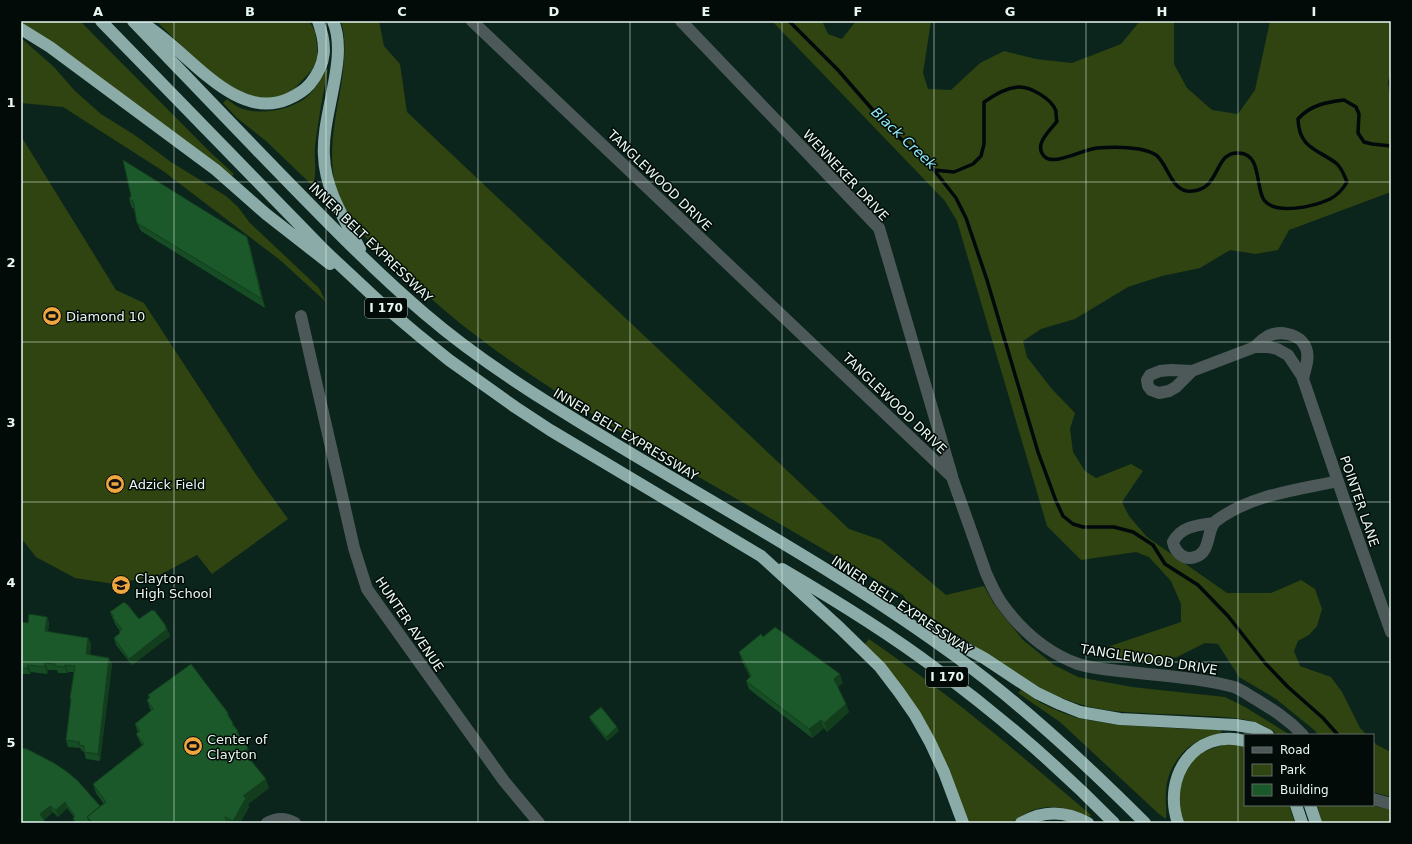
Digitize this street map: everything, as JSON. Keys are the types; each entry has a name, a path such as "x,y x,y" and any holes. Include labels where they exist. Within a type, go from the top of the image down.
{"highway":[{"name":"I 170","path":"102,21 296,221 385,307 448,360 550,430 866,620 935,668 994,714 1062,772 1114,823"},
{"name":"INNER BELT EXPRESSWAY","path":"133,21 252,145 365,259 426,314 490,364 524,388 599,435 876,601 960,659 1025,711 1086,766 1145,823"},
{"path":"137,21 175,47 222,88 246,101 258,104 272,104 298,95 307,88 316,77 322,64 325,48 324,35 318,21"},
{"path":"333,21 338,43 337,60 324,136 326,173 334,197 365,259"},
{"path":"21,29 50,47 216,170 266,214 385,307"},
{"path":"761,556 863,649 880,667 899,692 915,715 930,742 944,772 963,823"},
{"path":"876,601 984,658 1037,693 1080,712 1120,719 1236,725 1254,728 1266,734"},
{"path":"1178,823 1174,802 1174,788 1178,773 1185,762 1196,750 1207,743 1224,739 1244,741"},
{"path":"1296,806 1302,823"},
{"path":"1310,806 1316,823"},
{"path":"1021,823 1033,817 1047,813 1061,813 1088,823"}],"street":[{"name":"TANGLEWOOD DRIVE","path":"472,21 952,477 986,573 1002,604 1021,626 1049,649 1080,664 1108,669 1206,681 1236,688 1280,713 1302,734"},
{"name":"WENNEKER DRIVE","path":"681,21 879,228 952,477"},
{"name":"HUNTER AVENUE","path":"301,316 354,548 367,588 504,782 539,823"},
{"name":"POINTER LANE","path":"1256,347 1265,337 1278,334 1288,334 1300,339 1306,348 1308,360 1303,379"},
{"name":"POINTER LANE","path":"1192,371 1256,347 1277,349 1288,356 1303,379 1391,632"},
{"path":"1214,523 1232,511 1256,500 1338,481"},
{"path":"1374,799 1391,804"},
{"path":"267,823 275,819 284,819 295,823"}],"green space":[{"path":"23,21 80,21 208,150 234,174 231,177 23,24"},
{"path":"156,21 309,21 315,31 317,58 312,70 294,89 283,96 269,99 239,94 209,72"},
{"path":"341,21 379,21 384,46 400,64 407,112 849,529 881,540 946,595 984,586 994,604 1023,640 1054,665 1078,677 1132,687 1225,697 1245,707 1288,734 1277,734 1270,729 1252,721 1242,719 1137,713 1096,708 1078,704 1045,690 1013,672 953,632 906,600 903,595 593,415 509,360 455,319 411,281 362,234 346,213 336,188 332,159 332,145 344,62 343,29"},
{"path":"772,21 822,21 828,34 842,39 856,21 931,21 923,73 928,89 951,90 980,63 1004,51 1036,59 1072,63 1121,44 1140,21 1174,21 1174,64 1187,88 1212,110 1238,114 1255,90 1270,21 1391,21 1391,192 1289,230 1278,250 1256,254 1230,250 1200,268 1162,276 1128,287 1075,319 1041,329 1023,341 1027,357 1051,388 1075,413 1070,429 1073,452 1085,471 1096,478 1131,464 1143,471 1122,502 1129,516 1147,537 1227,593 1271,593 1301,580 1315,589 1322,609 1317,626 1309,635 1298,641 1294,651 1300,666 1331,677 1342,692 1360,728 1366,734 1318,734 1276,699 1239,677 1218,644 1205,643 1177,657 1148,662 1126,661 1118,656 1110,646 1181,622 1181,604 1171,581 1149,557 1136,552 1081,560 1047,526 957,221 945,201"},
{"path":"21,38 54,67 75,91 101,114 136,136 171,162 226,196 238,207 250,223 319,288 326,302 280,260 163,171 63,107 21,103"},
{"path":"328,69 316,136 315,176 313,186 266,141 237,118 223,103 227,99 240,108 255,111 271,111 287,107 301,101 309,95"},
{"path":"21,136 116,290 144,303 255,473 288,519 212,574 197,555 160,575 114,584 75,578 36,557 21,538"},
{"path":"869,639 927,680 964,709 1091,815 1088,818 1059,807 1049,807 1030,811 1012,823 967,823 949,771 864,645"},
{"path":"1021,690 1041,703 1077,718 1118,725 1220,729 1222,733 1207,737 1193,744 1178,758 1174,764 1167,784 1166,819 1060,722 1018,693"},
{"path":"1374,742 1391,752 1391,797 1374,792"},
{"path":"1224,745 1244,747 1244,806 1289,806 1295,823 1183,823 1179,804 1179,794 1184,774 1195,758 1203,752"},
{"path":"1317,806 1374,806 1391,810 1391,823 1322,823"}],"building":[{"path":"123,160 247,237 262,299 137,223 133,201 129,199 131,196"},
{"path":"124,602 139,619 154,610 167,629 129,659 114,638 122,629 112,617 114,616 110,612"},
{"path":"29,614 47,617 45,631 88,638 86,654 109,658 98,754 84,752 84,746 79,745 80,742 66,740 75,666 55,666 55,664 45,663 45,667 28,665 27,668 21,668 21,622 28,623"},
{"path":"775,627 840,674 834,679 846,704 824,723 821,720 809,729 746,681 751,676 739,652 761,634 763,637"},
{"name":"Center of Clayton","path":"191,664 228,713 227,714 233,723 232,724 248,748 244,752 266,779 243,796 246,798 233,821 225,817 228,823 89,823 91,821 87,817 106,802 93,784 144,744 136,734 140,731 135,724 153,709 147,700 150,697 148,695"},
{"path":"601,707 617,727 606,737 589,717"},
{"path":"21,748 27,749 54,763 77,780 100,806 87,817 90,822 89,823 76,823 73,818 75,816 65,802 56,810 50,806 40,814 46,823 21,823"}],"waterway":[{"name":"Black Creek","path":"789,21 838,70 885,124 934,170 954,172 973,164 981,156 984,144 984,102 1004,90 1018,87 1023,87 1040,94 1054,106 1057,121 1044,138 1041,148 1045,157 1049,159 1055,160 1097,148 1112,147 1141,149 1156,155 1177,186 1187,191 1198,190 1206,186 1212,180 1224,159 1230,154 1239,153 1246,155 1251,159 1255,165 1261,194 1264,200 1277,208 1286,209 1306,207 1323,202 1338,194 1347,182 1338,165 1310,147 1302,136 1299,129 1298,119 1313,107 1325,103 1344,100 1356,107 1359,114 1358,133 1364,142 1391,146"},
{"name":"Black Creek","path":"1391,78 1391,92"},
{"path":"934,170 956,198 966,218 987,280 1038,452 1063,516 1073,524 1083,527 1114,527 1133,532 1153,545 1165,564 1198,585 1228,616 1265,663 1288,687 1323,718 1337,734"}],"place":[{"name":"Diamond 10","path":"52,316"},
{"name":"Adzick Field","path":"115,484"},
{"name":"Clayton High School","path":"121,585"},
{"name":"Center of Clayton","path":"193,746"}]}
